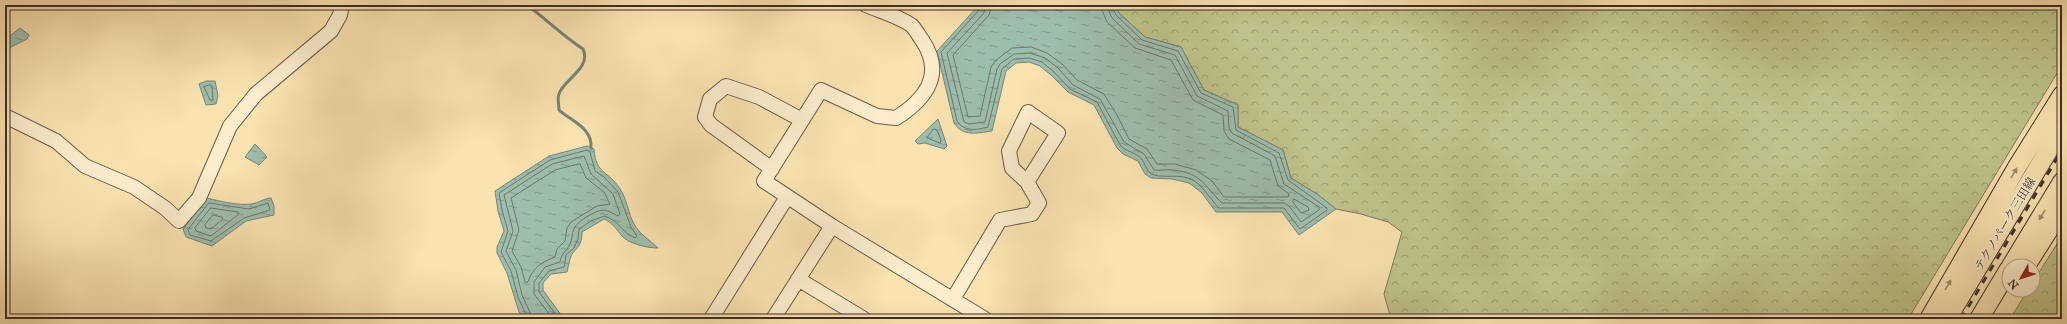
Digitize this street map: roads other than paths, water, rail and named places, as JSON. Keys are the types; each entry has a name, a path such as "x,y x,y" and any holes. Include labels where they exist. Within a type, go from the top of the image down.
{"main road":[{"path":"1929,319 2017,167 2062,95"},
{"name":"テクノパーク三田線","path":"1947,319 2062,128"},
{"path":"2016,258 2062,182"},
{"path":"2031,258 2062,209"},
{"path":"1979,319 2001,283"},
{"path":"1993,319 2006,298"}],"street":[{"path":"5,116 56,141 85,166 134,187 165,208 179,221 199,198 230,126 256,94 331,31 340,15 342,5"},
{"path":"866,5 912,26 928,49 933,72 926,92 920,101 896,118 877,116 821,90 764,181 832,226 985,319"},
{"path":"772,169 711,125 705,117 710,99 726,86 760,97 802,120"},
{"path":"953,300 1000,220 1032,214 1039,203 1027,182"},
{"path":"712,319 787,197"},
{"path":"774,319 832,226"},
{"path":"798,279 864,319"}],"water":[{"path":"979,5 1115,5 1119,13 1145,37 1181,47 1204,90 1238,105 1238,127 1283,150 1291,178 1317,194 1336,209 1299,235 1282,212 1216,212 1201,192 1189,183 1172,179 1151,178 1145,174 1138,161 1123,154 1117,148 1094,105 1068,92 1040,66 1029,62 1016,63 1006,71 992,131 971,133 962,130 954,123 937,51"},
{"path":"20,28 29,35 27,39 5,50 5,40"},
{"path":"206,81 215,81 218,96 216,104 206,105 199,84"},
{"path":"938,119 947,146 944,149 925,143 918,144 915,141"},
{"path":"255,144 267,157 259,165 245,157"},
{"path":"587,146 594,149 597,164 616,183 622,193 636,228 658,248 644,246 625,239 612,224 604,219 582,232 581,242 571,255 567,272 551,274 543,283 543,290 564,319 525,319 519,312 507,273 497,253 497,247 504,231 498,211 495,191 549,156"},
{"path":"207,198 229,203 246,204 271,198 274,206 274,215 246,221 212,246 186,237 183,229"}],"waterway":[{"path":"527,5 568,39 583,49 585,56 584,62 562,89 558,96 558,102 559,110 585,130 589,135 591,148"}],"railway":[{"path":"1961,319 2062,150"}]}
